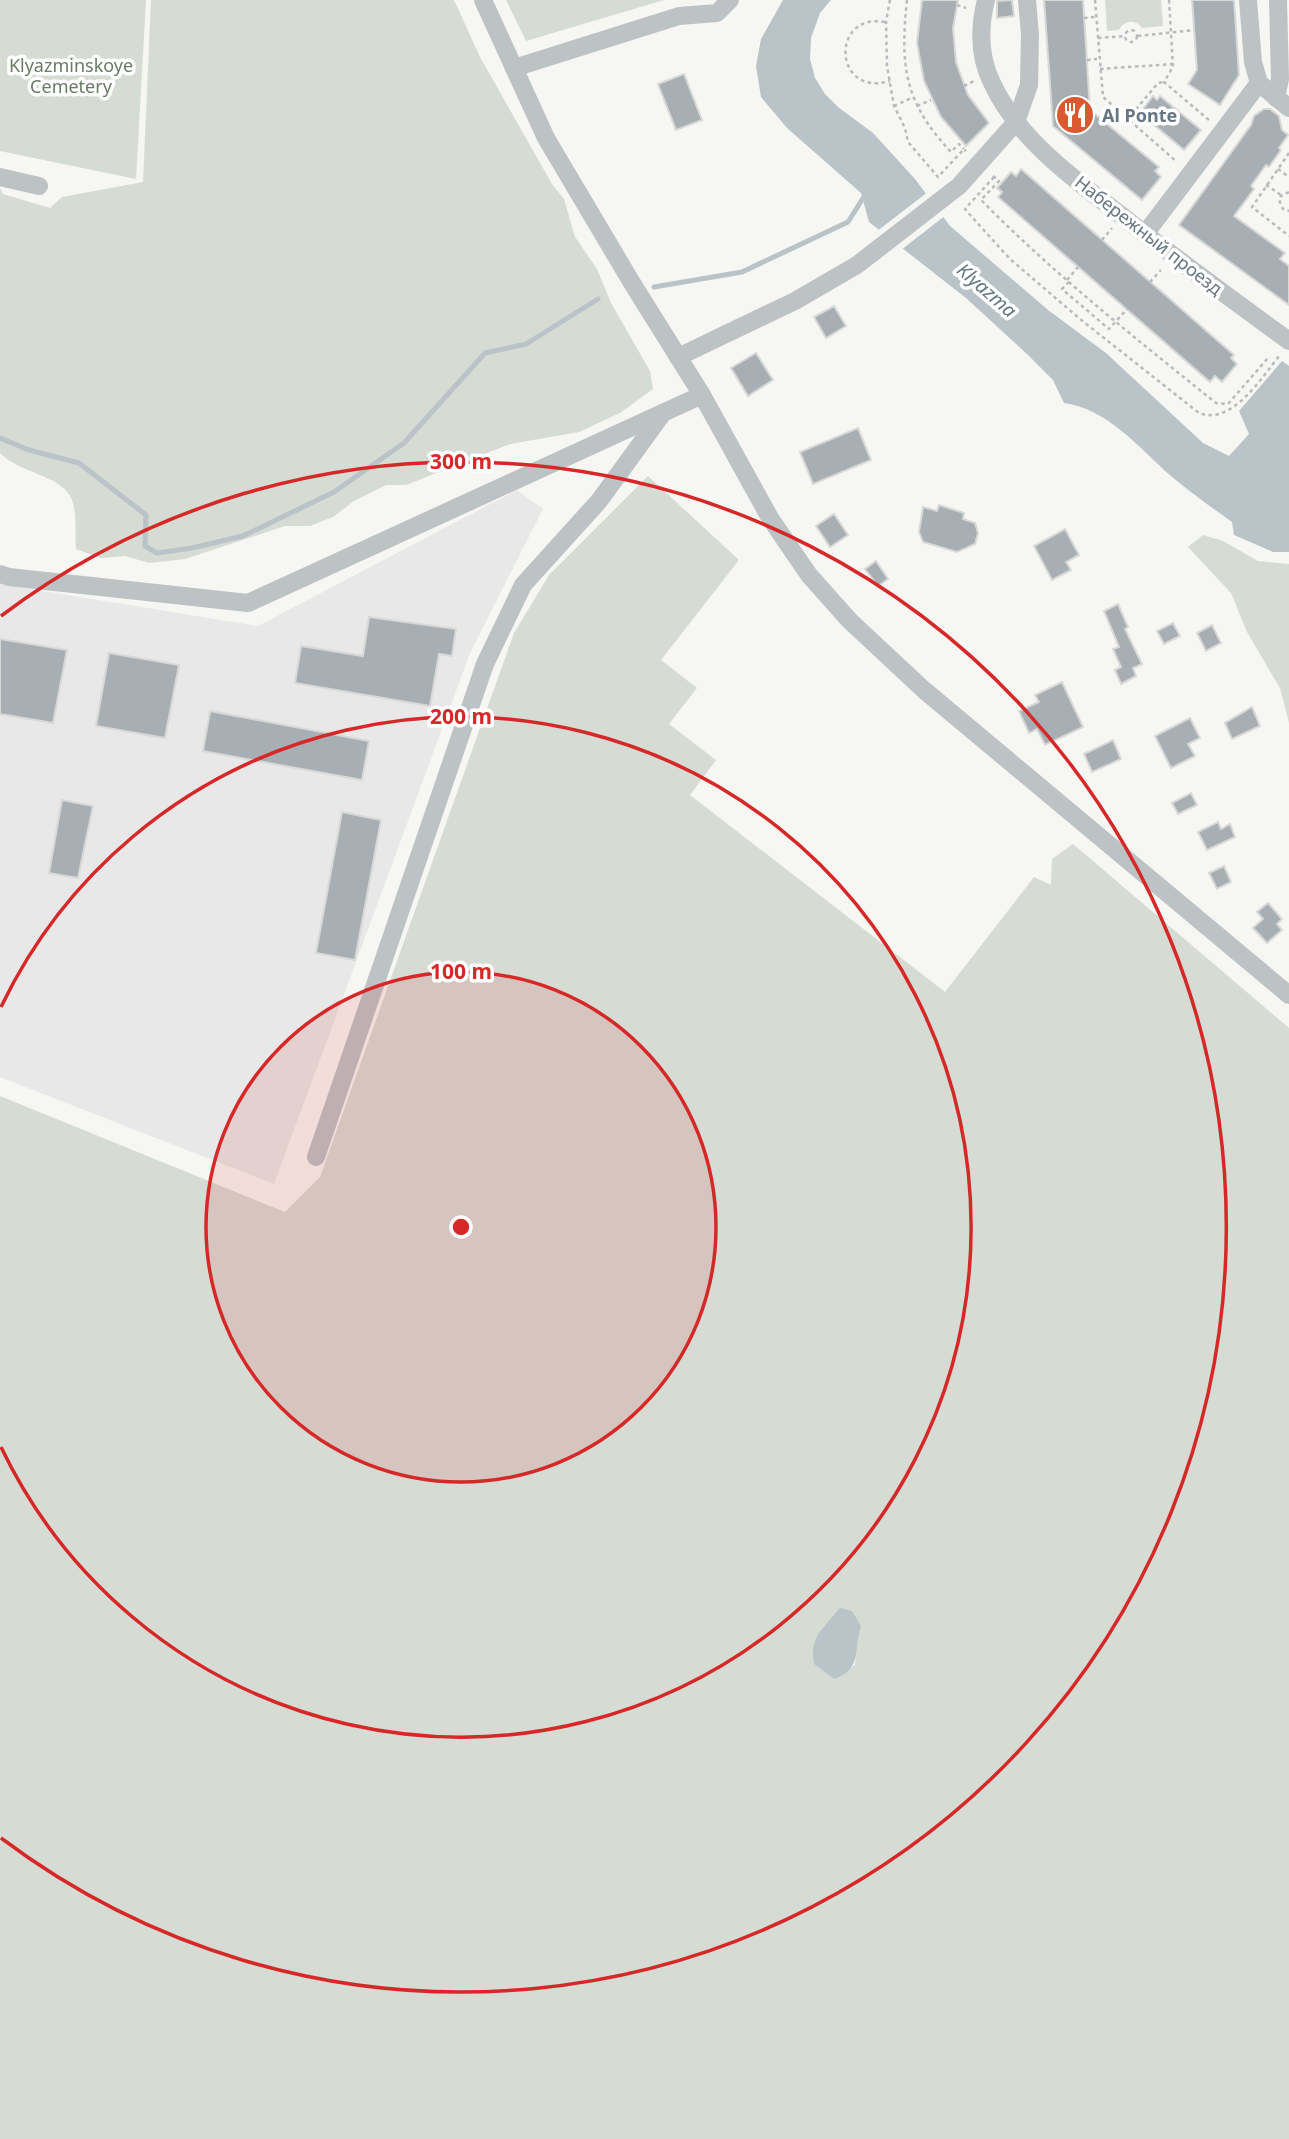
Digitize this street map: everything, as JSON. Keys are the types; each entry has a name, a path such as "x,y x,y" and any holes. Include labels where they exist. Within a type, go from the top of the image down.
{"street":[{"path":"514,68 679,16 717,13 730,0"},
{"path":"678,357 795,301 857,265 959,186 1016,122 1029,85 1030,35 1027,0"},
{"path":"1248,0 1253,62 1259,83 1283,103"},
{"path":"1278,0 1283,103"},
{"path":"487,3 546,138 632,284 702,395 770,518 808,575 850,621 924,690 1289,995"},
{"name":"Набережный проезд","path":"979,5 985,64 992,84 1016,122 1083,186 1285,347"},
{"path":"1145,234 1259,83"},
{"path":"0,177 39,186"},
{"path":"0,574 248,603 702,395"},
{"path":"316,1157 485,664 523,585 599,500 663,413"}],"path":[{"path":"890,0 886,22 894,106 905,128 908,142 938,177 963,150 959,144 951,152 934,134 913,97 905,72 903,38 907,0"},
{"path":"1095,0 1103,97 1190,174"},
{"path":"1127,120 1158,83 1164,82 1173,67 1169,0"},
{"path":"957,5 979,5"},
{"path":"1084,18 1096,17"},
{"path":"886,22 869,22 853,30 848,37 845,54 850,71 856,77 873,84 890,81"},
{"path":"1125,36 1131,29 1135,30 1138,36"},
{"path":"1138,36 1194,30"},
{"path":"1098,38 1125,36"},
{"path":"1125,36 1132,43 1138,36"},
{"path":"1087,60 1099,59"},
{"path":"1100,69 1173,64"},
{"path":"1164,82 1222,131"},
{"path":"894,106 913,97"},
{"path":"917,106 932,100"},
{"path":"1289,153 1252,207 1289,236"},
{"path":"1278,169 1289,177"},
{"path":"989,172 999,181 982,200 1019,238 1216,403 1228,404 1268,358"},
{"path":"994,177 965,209 1010,259 1080,319 1204,415 1234,409 1285,347"},
{"path":"1266,185 1282,196"},
{"path":"1289,192 1282,196 1280,205 1289,211"},
{"path":"1102,240 1112,228"},
{"path":"1078,267 1062,289 1109,329 1126,309"},
{"path":"1150,282 1161,270"},
{"path":"1080,319 1087,310"}],"shaded area":[{"path":"517,490 543,509 470,653 274,1184 0,1077 0,584 258,626"}],"green space":[{"name":"Klyazminskoye Cemetery","path":"0,0 146,0 136,179 0,151"},
{"path":"151,0 454,0 480,57 552,184 564,199 575,237 597,269 611,303 650,371 653,389 620,413 579,432 510,444 406,485 386,485 354,501 333,517 310,526 285,526 185,559 149,563 125,556 101,558 76,549 75,511 67,492 50,479 8,460 0,453 0,188 3,194 50,208 62,197 143,182"},
{"path":"506,0 664,0 526,41"},
{"path":"1105,0 1161,0 1163,26 1142,28 1137,23 1130,22 1119,30 1107,31"},
{"path":"648,476 739,560 661,660 697,688 669,724 716,760 690,795 945,992 1034,877 1051,885 1052,859 1073,844 1289,1028 1289,2139 0,2139 0,1096 285,1212 320,1177 514,633 549,575","holes":["832,1618 860,1625 855,1665 834,1679 814,1664 817,1638"]},
{"path":"1203,535 1223,541 1258,561 1289,564 1289,723 1280,688 1247,632 1231,593 1188,547"}],"water":[{"name":"Klyazma","path":"783,0 831,0 820,13 811,38 810,59 815,78 825,94 873,133 915,179 950,226 1048,310 1106,353 1203,443 1229,456 1249,434 1239,411 1282,361 1289,366 1289,552 1273,552 1234,535 1232,522 1178,482 1122,431 1095,413 1064,403 1053,380 1027,354 966,298 869,222 861,193 787,128 761,97 756,66 761,39"},
{"path":"840,1608 852,1611 861,1626 853,1664 843,1675 834,1679 814,1664 813,1654 819,1633"}],"pier":[{"path":"929,191 946,215 901,250 876,232"}],"building":[{"path":"922,0 958,0 953,28 956,62 968,95 989,123 966,146 941,117 924,81 917,43"},
{"path":"1012,0 1014,16 997,18 997,1"},
{"path":"1044,0 1083,0 1090,110 1159,167 1155,171 1161,177 1142,200 1053,126"},
{"path":"1192,0 1234,0 1239,75 1220,105 1188,84 1197,70"},
{"path":"684,74 702,120 676,130 658,84"},
{"path":"1153,96 1157,100 1160,96 1201,130 1184,150 1140,113"},
{"path":"1264,109 1270,109 1279,116 1282,130 1288,135 1269,167 1266,165 1251,186 1254,189 1234,216 1285,253 1280,259 1289,266 1289,305 1179,225 1251,125 1254,116"},
{"path":"1021,169 1234,355 1231,358 1237,364 1222,382 1215,376 1210,382 998,197 1002,192 997,188 1011,172 1016,176"},
{"path":"834,306 846,326 826,338 814,317"},
{"path":"756,353 773,380 748,396 731,368"},
{"path":"858,428 871,460 813,484 800,452"},
{"path":"939,505 964,513 963,519 975,523 978,533 975,544 957,552 923,542 919,532 923,507 937,511"},
{"path":"834,514 848,535 830,547 816,526"},
{"path":"1065,529 1079,555 1066,562 1071,570 1052,580 1034,546"},
{"path":"876,561 888,579 878,586 865,569"},
{"path":"1118,604 1128,627 1125,629 1142,664 1133,668 1136,676 1121,684 1115,670 1121,667 1113,649 1119,647 1104,611"},
{"path":"369,617 456,629 452,656 439,654 430,706 295,683 301,646 363,656"},
{"path":"1173,623 1180,636 1164,644 1157,631"},
{"path":"1212,625 1221,643 1206,651 1197,633"},
{"path":"0,639 67,650 53,723 0,714"},
{"path":"109,653 179,665 165,738 96,726"},
{"path":"1062,682 1083,727 1045,745 1037,729 1029,733 1019,711 1039,702 1035,695"},
{"path":"1252,707 1260,726 1232,739 1225,723"},
{"path":"210,711 369,741 362,780 203,751"},
{"path":"1190,718 1200,738 1188,744 1195,756 1171,768 1155,736"},
{"path":"1113,740 1121,759 1092,772 1084,754"},
{"path":"1191,793 1197,805 1178,814 1172,803"},
{"path":"62,800 93,806 78,878 49,873"},
{"path":"342,812 381,820 355,960 316,953"},
{"path":"1218,822 1221,829 1230,824 1235,837 1207,850 1198,832"},
{"path":"1224,866 1231,882 1217,889 1209,873"},
{"path":"1268,903 1282,919 1277,924 1282,930 1267,943 1253,928 1263,919 1257,912"}],"waterway":[{"path":"654,287 742,272 848,222 865,195"},
{"path":"0,438 29,450 79,463 146,515 145,546 157,553 192,548 243,536 334,492 404,443 485,353 526,344 598,299"}],"place":[{"name":"Al Ponte","path":"1075,115"}]}
